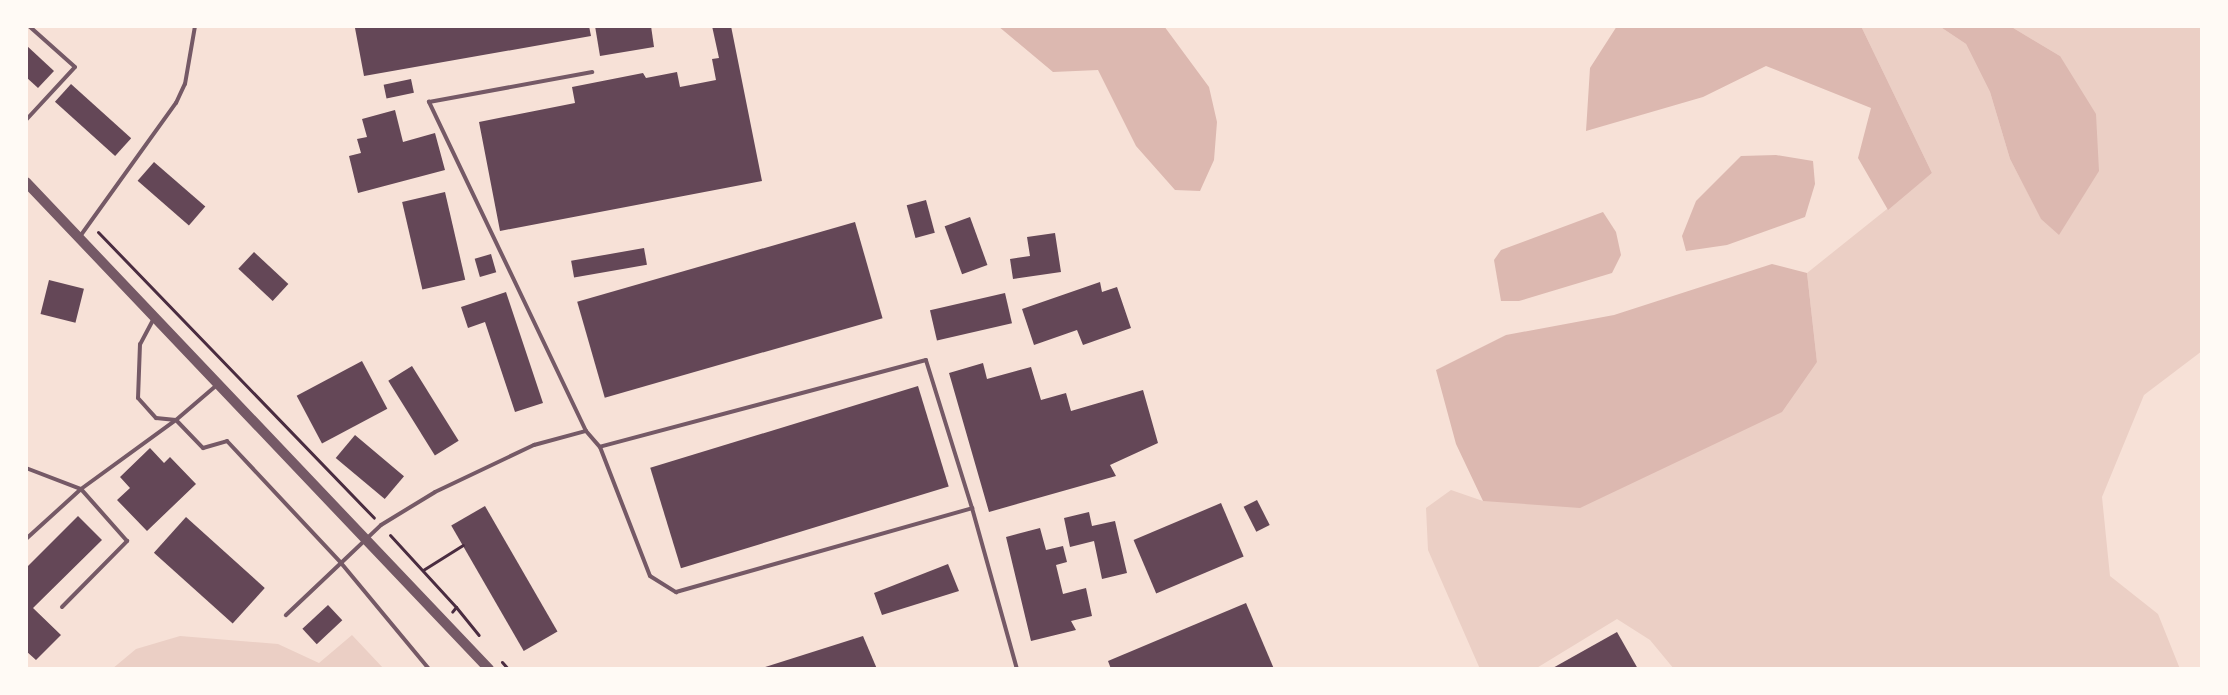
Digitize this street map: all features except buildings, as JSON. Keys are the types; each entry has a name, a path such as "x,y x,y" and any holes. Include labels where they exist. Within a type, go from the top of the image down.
{"street":[{"path":"26,182 220,382 489,669"}],"lane":[{"path":"26,120 75,67 29,26"},
{"path":"80,237 176,103 185,84 195,26"},
{"path":"592,72 429,102 586,431 600,447 650,576 676,592 972,508"},
{"path":"157,316 140,344 138,398 156,418 176,420 203,448 227,441 341,563 429,669"},
{"path":"600,447 926,360 1017,669"},
{"path":"26,539 81,489 176,420 220,382"},
{"path":"286,615 368,539 408,508 482,467 534,445 586,431"},
{"path":"26,468 81,489 127,541 62,607"}],"path":[{"path":"91,225 129,264"},
{"path":"423,570 463,545"}],"shaded area":[{"path":"998,26 1164,26 1209,87 1217,122 1214,160 1200,191 1175,190 1136,146 1098,70 1053,72"},
{"path":"1617,26 1861,26 1932,173 1888,210 1858,158 1871,108 1766,66 1703,97 1586,131 1590,68"},
{"path":"1861,26 1939,26 1966,44 1990,92 2010,159 2041,218 2060,56 2010,26 2202,26 2202,351 2144,395 2102,497 2110,576 2158,614 2180,669 1674,669 1650,640 1617,619 1535,669 1480,669 1428,550 1426,508 1451,490 1483,501 1817,362 1807,273 1932,173"},
{"path":"1939,26 2010,26 2060,56 2096,114 2099,171 2059,235 2041,219 2010,159 1990,92 1966,44"},
{"path":"1776,155 1813,161 1815,184 1805,217 1727,245 1686,251 1682,236 1696,201 1741,156"},
{"path":"1603,212 1616,232 1621,255 1612,273 1519,301 1501,301 1494,260 1501,250"},
{"path":"1772,264 1807,273 1817,362 1782,412 1580,508 1483,501 1456,444 1436,370 1506,335 1614,315"},
{"path":"352,635 384,669 112,669 136,649 180,636 278,644 319,663"}]}
